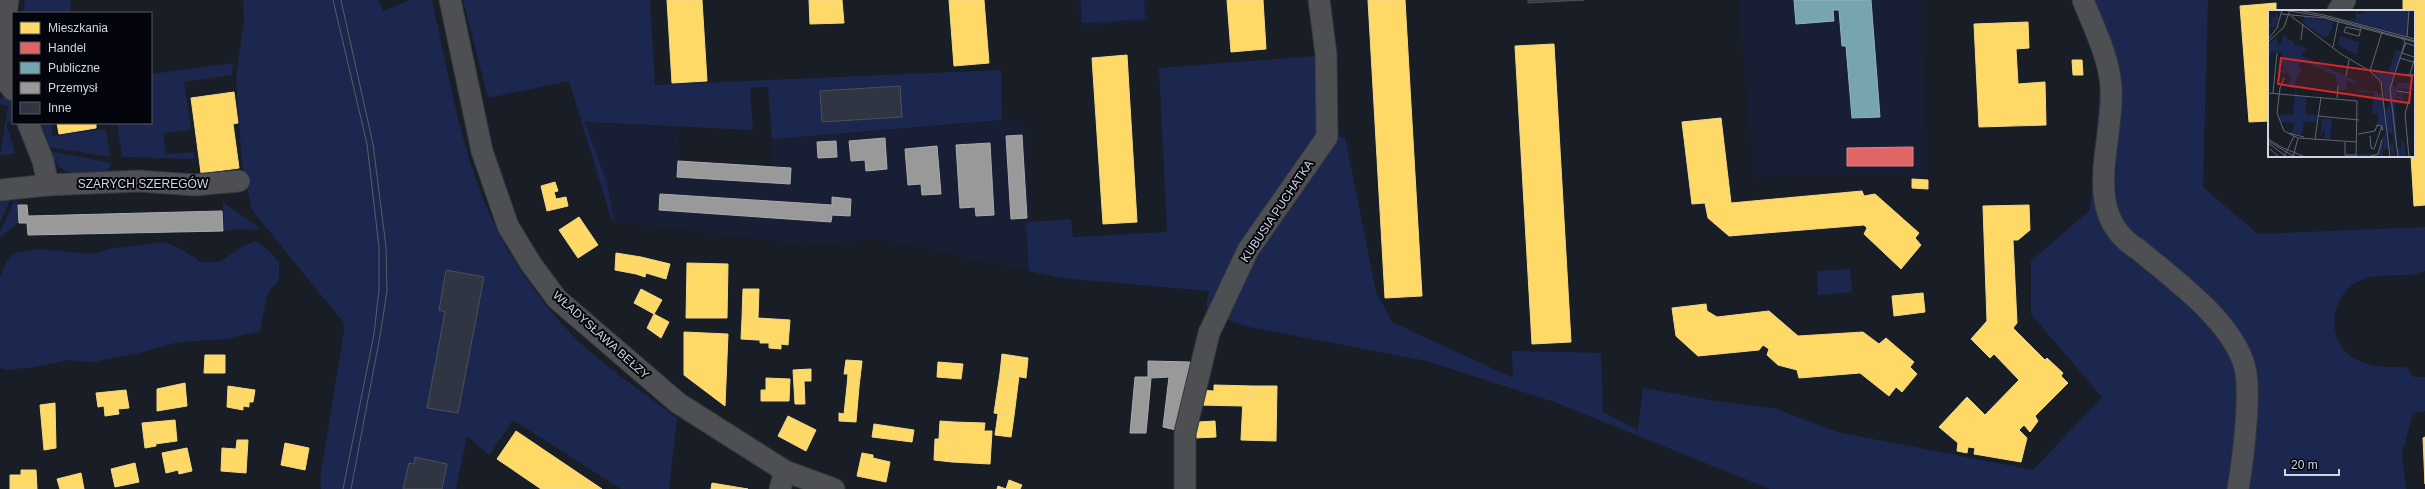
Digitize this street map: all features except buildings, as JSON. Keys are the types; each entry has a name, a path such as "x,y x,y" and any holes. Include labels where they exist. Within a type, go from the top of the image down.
{"street":[{"path":"5,83 1,48 8,0"},
{"name":"WŁADYSŁAWA BEŁZY","path":"450,0 482,151 508,226 530,264 557,299 678,403 782,480 834,489"},
{"name":"KUBUSIA PUCHATKA","path":"1185,489 1185,433 1209,333 1248,250 1327,137 1326,54 1319,0"},
{"path":"2083,0 2107,62 2111,87 2102,187 2105,205 2125,242 2139,250 2214,317 2237,350 2245,369 2242,464 2238,489"},
{"path":"2339,10 2345,0"},
{"path":"28,124 43,161 48,185"},
{"name":"SZARYCH SZEREGÓW","path":"0,190 48,185 138,181 195,185 239,181"}],"shaded area":[{"path":"25,0 70,0 71,12 23,12"},
{"path":"243,0 379,0 383,11 410,0 432,0 452,95 464,142 479,188 498,232 523,274 537,294 569,331 586,348 608,366 677,418 669,489 621,489 513,420 489,455 467,436 456,489 321,489 320,479 344,331 343,322 252,210 242,165 236,77 244,21"},
{"path":"463,0 650,0 655,85 1001,70 1002,120 772,139 768,87 750,88 753,130 585,122 607,183 614,222 612,221 569,81 488,98"},
{"path":"1078,0 1148,0 1149,22 1080,27"},
{"path":"1081,0 1144,0 1145,19 1082,23"},
{"path":"1738,0 1921,0 1928,176 1754,177"},
{"path":"2088,0 2208,0 2203,187 2258,234 2425,227 2425,271 2409,275 2375,276 2359,281 2349,288 2342,296 2337,306 2334,318 2338,340 2343,349 2358,361 2385,367 2406,367 2413,377 2425,377 2425,411 2413,413 2402,454 2406,489 1770,489 1554,402 1427,361 1249,327 1225,319 1206,307 1209,291 1061,278 1029,271 1026,224 1031,222 1071,219 1073,237 1167,232 1159,68 1315,56 1318,132 1345,138 1376,292 1392,322 1513,378 1512,351 1601,353 1603,412 1638,430 1643,388 1716,401 1777,409 1837,432 2033,470 2102,397 2031,314 2031,261 2090,210 2100,87 2095,52 2103,63 2106,89 2098,190 2100,210 2122,246 2135,255 2208,319 2221,334 2238,366 2249,365 2232,332 2220,316 2141,248 2126,233 2108,205 2106,181 2115,90 2114,78 2109,55"},
{"path":"233,63 232,75 184,82 191,130 163,133 166,154 194,152 195,159 122,157 117,124 152,124 152,74"},
{"path":"4,97 12,104 12,121 6,123 15,153 0,156 8,106 0,104 0,99"},
{"path":"1024,119 1031,224 1026,225 1029,271 877,239 832,244 790,243 614,222 607,183 584,122 680,128 678,161 773,167 772,139"},
{"path":"41,124 51,124 53,136 106,129 110,157 50,147"},
{"path":"51,151 112,163 106,174 72,173 65,171 59,166 54,160"},
{"path":"17,195 18,223 0,237 0,232"},
{"path":"12,196 0,223 0,197"},
{"path":"223,202 261,229 224,230"},
{"path":"255,241 267,249 279,262 279,279 267,295 260,331 226,339 179,342 143,352 93,362 68,360 35,367 6,370 0,368 0,277 6,262 14,253 38,249 91,254 115,248 165,242 183,250 201,262 220,262 238,249"},
{"path":"1850,269 1852,292 1818,295 1817,271"}],"tram line":[{"path":"333,0 367,144 379,247 379,290 374,334 343,489"},
{"path":"341,0 373,144 386,247 387,291 351,489"}]}
